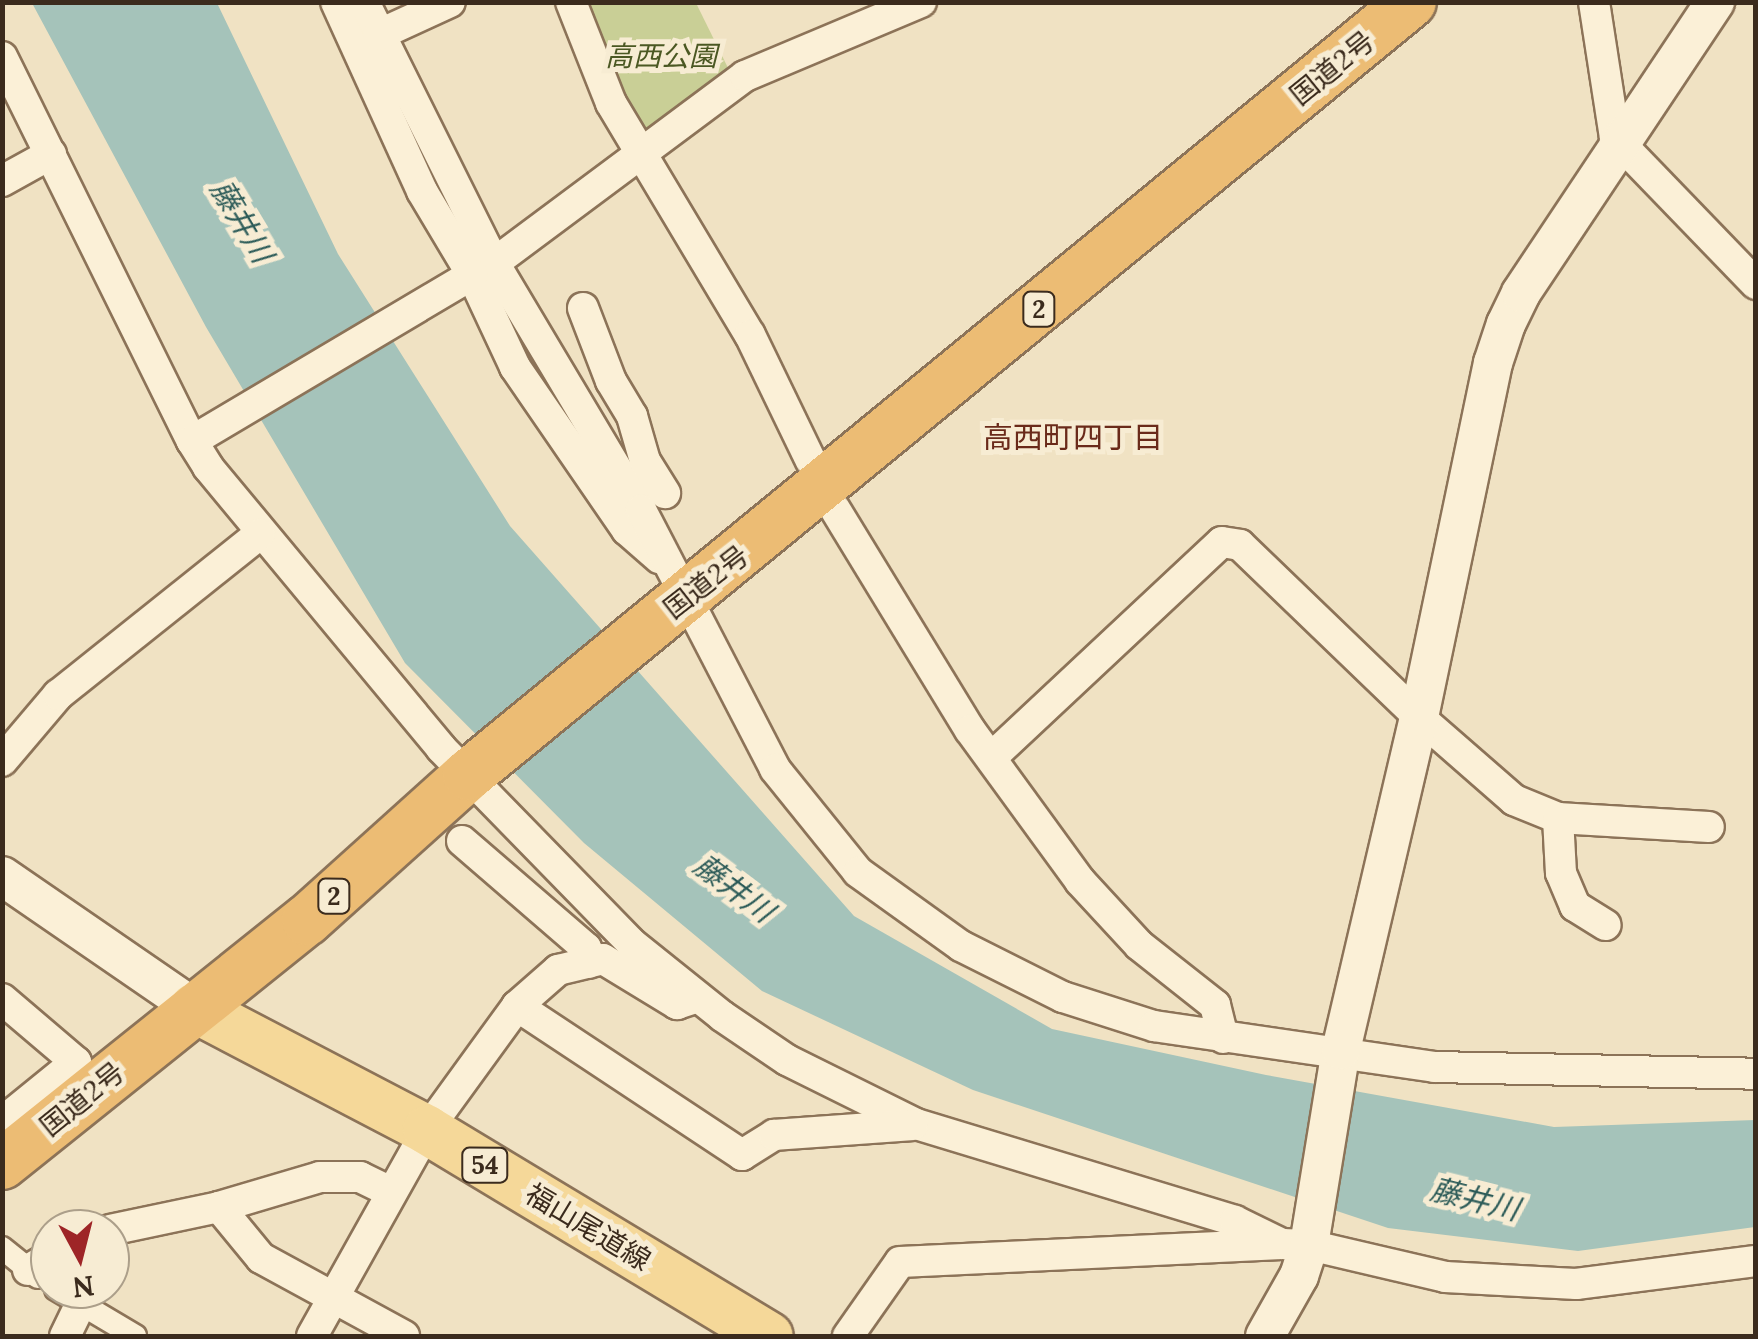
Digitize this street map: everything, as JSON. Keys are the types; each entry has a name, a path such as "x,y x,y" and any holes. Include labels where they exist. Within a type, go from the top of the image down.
{"highway":[{"name":"国道2号","path":"2,1164 307,920 675,593 1412,2"}],"main road":[{"name":"福山尾道線","path":"194,1008 427,1130 769,1336"}],"street":[{"path":"336,2 422,190 634,471 665,492"},
{"path":"364,2 483,269 515,367 675,593 775,769 858,872 962,946 1063,997 1154,1026 1339,1060 1434,1067 1756,1074"},
{"path":"378,35 450,2"},
{"path":"571,2 610,103 750,335 811,461"},
{"path":"192,441 483,269 745,76 921,2"},
{"path":"1594,2 1615,138 1756,284"},
{"path":"1265,1336 1299,1276 1301,1241 1339,1060 1419,717 1493,363 1506,324 1521,293 1624,145 1715,2"},
{"path":"2,56 192,441 260,534 468,775 631,943 787,1060 897,1120 1301,1241 1445,1277 1576,1284 1756,1261"},
{"path":"2,181 50,154"},
{"path":"583,308 611,381 632,416 634,471 675,593"},
{"path":"835,509 970,730 993,756 1080,881 1139,945 1215,1005 1223,1038"},
{"path":"2,761 58,695 260,534"},
{"path":"993,756 1222,542 1240,544 1419,717 1514,800 1558,818 1710,827"},
{"path":"1558,818 1560,873 1574,906 1606,925"},
{"path":"462,842 586,948 588,962"},
{"path":"2,876 194,1008"},
{"path":"312,1336 389,1191 427,1130 517,1006 558,970 603,959 677,1004 698,997"},
{"path":"2,999 76,1062 2,1122"},
{"path":"517,1006 742,1154 774,1135 897,1120"},
{"path":"130,1226 219,1207 320,1176 360,1177 389,1191"},
{"path":"219,1207 261,1258 404,1336"},
{"path":"848,1336 900,1262 1301,1241"},
{"path":"2,1248 30,1266"},
{"path":"59,1309 65,1336"},
{"path":"95,1309 136,1336"}],"green space":[{"name":"高西公園","path":"576,3 696,3 731,74 640,134"}],"water":[{"name":"藤井川","path":"32,3 217,3 338,254 510,526 854,916 1052,1029 1266,1075 1554,1127 1755,1120 1755,1227 1578,1251 1388,1228 973,1090 762,991 584,843 405,663 206,327"}],"district":[{"name":"高西町四丁目","path":"1073,437"}]}
